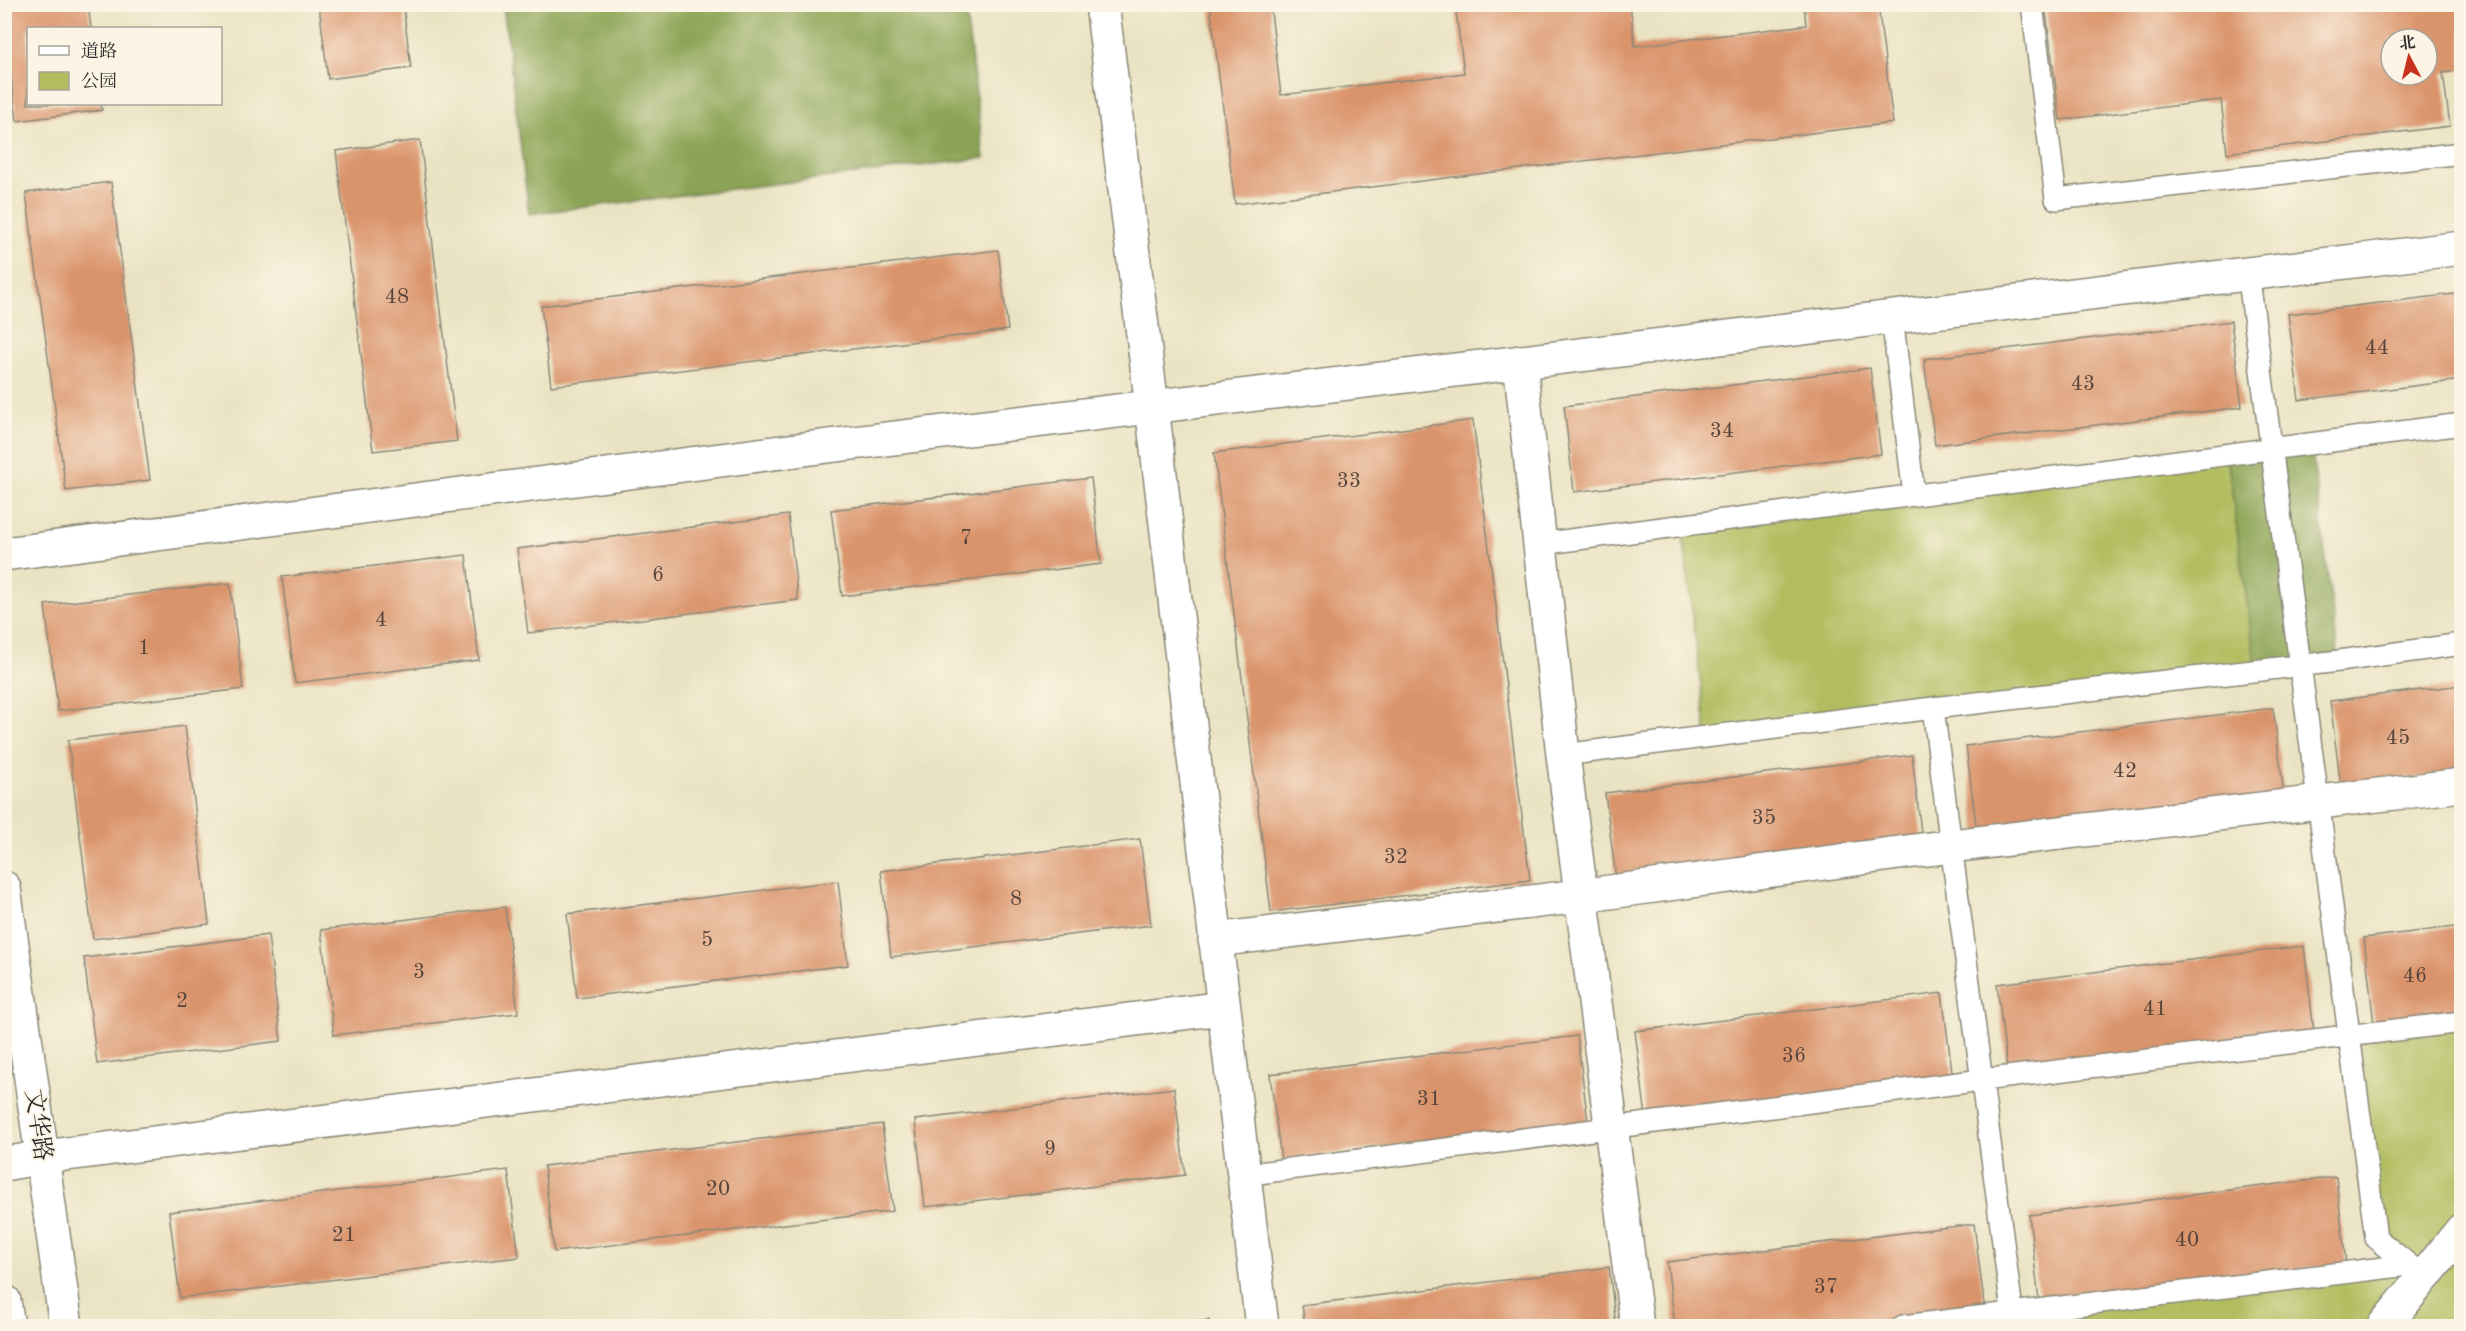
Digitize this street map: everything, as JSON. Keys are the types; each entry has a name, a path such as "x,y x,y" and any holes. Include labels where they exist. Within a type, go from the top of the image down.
{"street":[{"path":"1102,4 1262,1326"},
{"path":"4,554 788,451 2248,272 2462,248"},
{"path":"1520,362 1563,755 1636,1326"},
{"path":"1215,940 1580,896 1951,846 2462,785"},
{"name":"文华路","path":"4,888 66,1326"},
{"path":"4,1164 43,1157 1223,1008"},
{"path":"2384,1326 2416,1270 2462,1230"},
{"path":"4,1302 8,1326"}],"lane":[{"path":"2032,4 2056,199 2462,153"},
{"path":"2248,272 2376,1238 2416,1270"},
{"path":"1892,317 1914,495"},
{"path":"1539,544 2462,424"},
{"path":"1563,755 2462,645"},
{"path":"1933,708 2013,1319"},
{"path":"1243,1175 1982,1080 2462,1022"},
{"path":"1903,1326 2013,1319 2416,1270"}],"green space":[{"path":"503,5 965,5 984,158 529,214"},
{"path":"2311,444 2339,661 2256,669 2227,455"},
{"path":"2227,455 2256,669 1707,737 1682,526"},
{"path":"2461,1022 2461,1326 2014,1326 2012,1312 2407,1265 2376,1238 2349,1036"}],"building":[{"path":"4,4 88,4 91,27 27,27 27,105 101,105 102,110 17,121 4,26"},
{"path":"1210,4 1270,4 1281,95 1464,73 1455,4 1630,4 1635,46 1806,25 1804,5 1878,5 1893,123 1235,204"},
{"path":"2045,4 2462,4 2462,70 2443,73 2450,126 2227,153 2221,100 2060,120"},
{"path":"319,5 403,5 411,68 328,79"},
{"path":"420,140 457,441 373,451 336,151"},
{"path":"111,182 150,480 66,491 26,193"},
{"path":"998,250 1008,330 551,386 541,306"},
{"path":"2462,293 2462,380 2299,400 2288,314"},
{"path":"2231,321 2242,407 1935,445 1924,359"},
{"path":"1870,368 1881,454 1574,492 1564,406"},
{"path":"1473,420 1530,880 1271,912 1214,453"},
{"path":"1091,478 1101,564 842,596 831,510"},
{"path":"788,515 798,600 528,633 517,549"},
{"path":"466,555 479,660 295,683 282,577"},
{"path":"230,583 243,689 58,711 45,605"},
{"path":"2462,685 2462,772 2341,787 2330,701"},
{"path":"2273,708 2284,794 1977,832 1966,746"},
{"path":"185,726 209,924 93,939 68,740"},
{"path":"1912,755 1922,841 1616,879 1605,793"},
{"path":"1140,839 1151,925 891,957 881,871"},
{"path":"838,881 848,965 577,998 567,914"},
{"path":"505,907 518,1013 334,1035 321,930"},
{"path":"2462,926 2462,1013 2374,1024 2364,938"},
{"path":"268,935 281,1041 97,1064 84,958"},
{"path":"2304,946 2314,1032 2007,1069 1997,984"},
{"path":"1942,993 1953,1079 1646,1117 1635,1031"},
{"path":"1577,1036 1588,1122 1281,1160 1270,1074"},
{"path":"1174,1088 1185,1175 925,1207 915,1120"},
{"path":"882,1124 893,1211 554,1252 544,1166"},
{"path":"508,1170 519,1257 180,1298 169,1212"},
{"path":"2336,1177 2346,1263 2039,1301 2029,1215"},
{"path":"1974,1224 1985,1310 1848,1326 1675,1326 1667,1262"},
{"path":"1609,1267 1616,1326 1305,1326 1302,1305"},
{"path":"1209,1320 1210,1326 1172,1326 1172,1325"}]}
